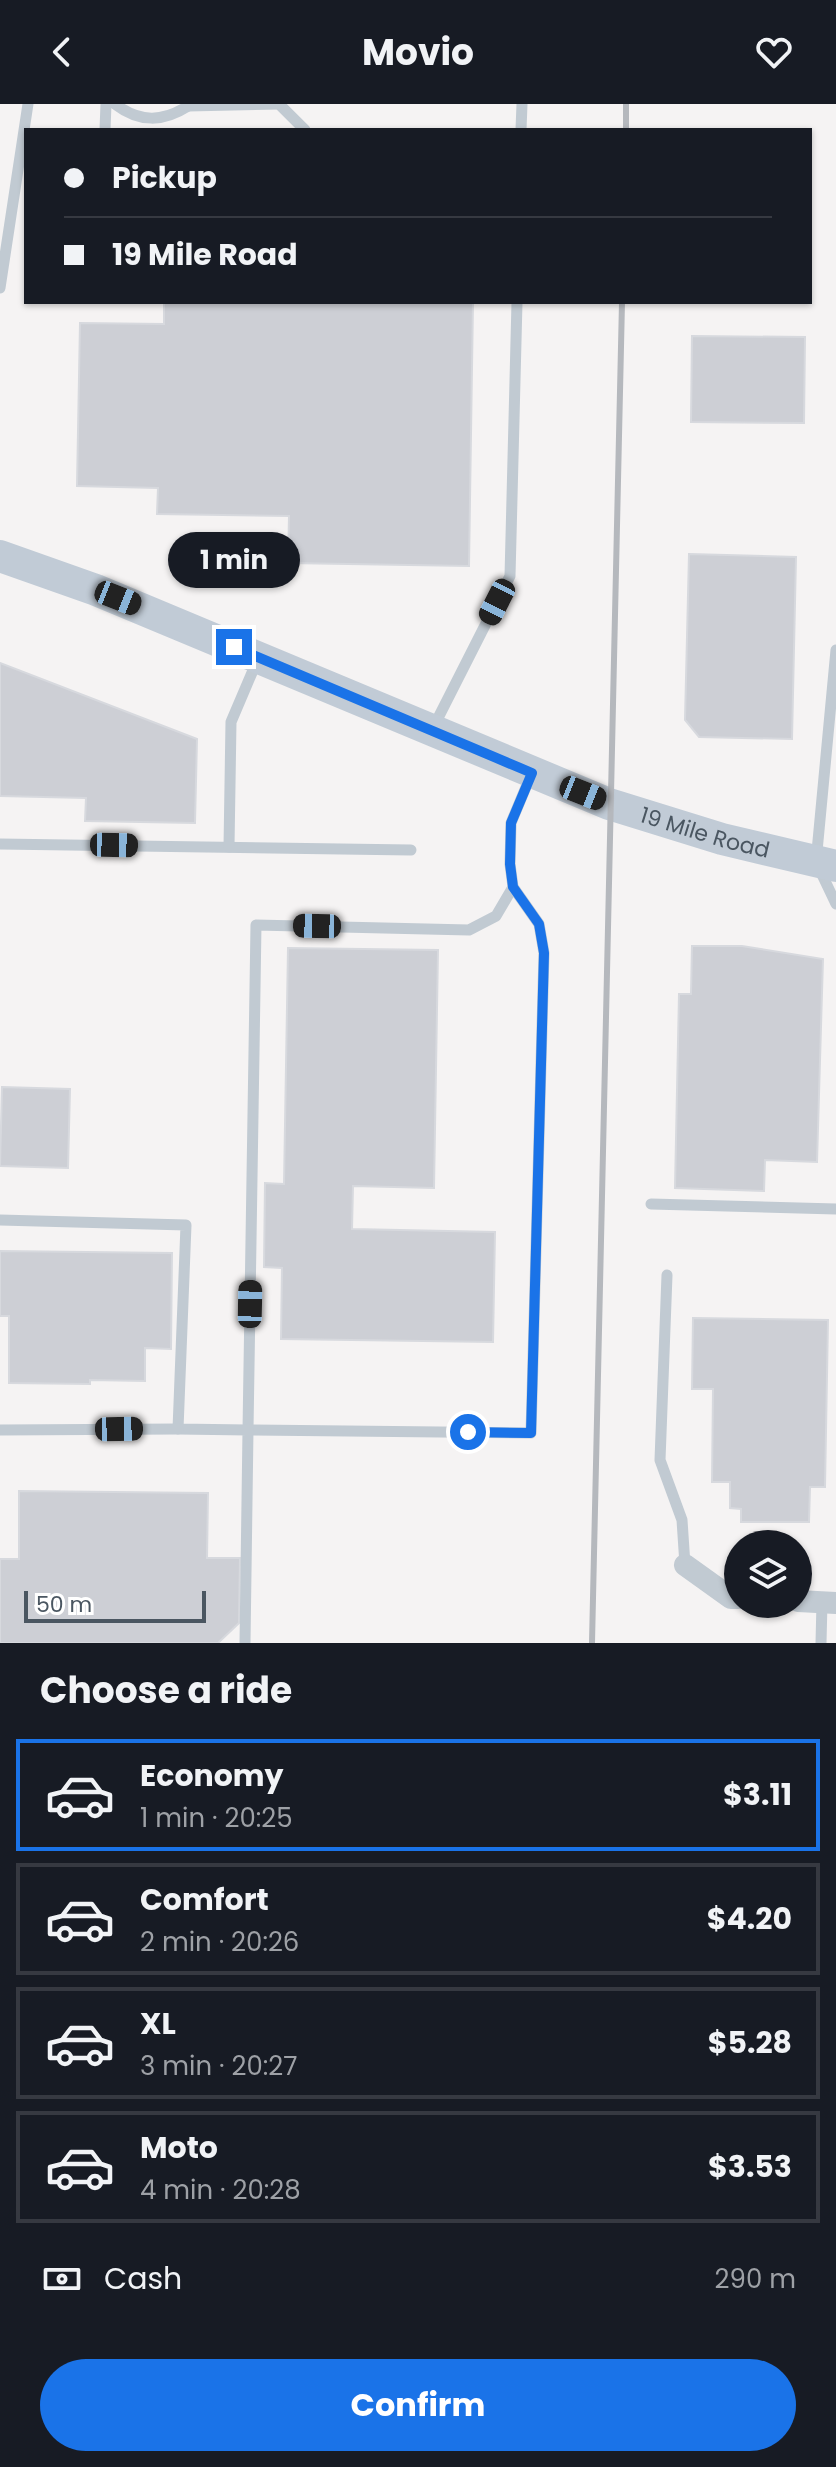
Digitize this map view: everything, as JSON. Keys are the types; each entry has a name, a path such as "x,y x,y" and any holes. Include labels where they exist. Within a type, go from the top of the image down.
{"street":[{"name":"19 Mile Road","path":"0,556 96,590 532,773 674,826 826,864"},
{"path":"685,1565 724,1593"}],"lane":[{"path":"24,128 28,104"},
{"path":"105,128 106,104"},
{"path":"115,104 130,116 169,118 187,105 281,105 303,128"},
{"path":"521,128 522,104"},
{"path":"0,288 24,130"},
{"path":"432,731 510,576 517,304"},
{"path":"836,650 826,864 836,904"},
{"path":"229,847 231,722 258,657"},
{"path":"0,1430 531,1433 544,953 539,924 513,887 510,864 511,823 532,773"},
{"path":"0,844 411,850"},
{"path":"245,1643 256,925 469,930 496,916 513,887"},
{"path":"651,1204 836,1209"},
{"path":"0,1220 186,1225 178,1429"},
{"path":"667,1275 660,1460 682,1520 685,1565"},
{"path":"821,1643 829,1603"}],"building":[{"path":"164,304 473,304 469,566 288,563 289,516 157,514 158,488 77,486 80,323 164,324"},
{"path":"692,336 805,337 804,423 691,422"},
{"path":"689,554 796,557 792,739 699,737 685,720"},
{"path":"0,663 197,739 195,823 85,821 86,798 0,796"},
{"path":"692,946 742,946 823,959 817,1162 765,1160 764,1191 675,1188 679,994 691,994"},
{"path":"288,948 438,950 434,1188 353,1186 352,1229 495,1232 493,1342 281,1339 282,1268 264,1267 265,1183 284,1184"},
{"path":"2,1087 70,1089 68,1168 0,1166"},
{"path":"0,1251 172,1253 171,1349 145,1348 145,1381 9,1383 9,1316 0,1316"},
{"path":"693,1318 828,1320 825,1487 810,1487 809,1522 741,1522 741,1509 730,1508 730,1482 712,1482 713,1389 692,1389"},
{"path":"19,1491 208,1493 207,1558 240,1558 239,1623 218,1643 0,1643 0,1559 19,1559"}],"railway":[{"path":"626,104 626,128"},
{"path":"592,1643 622,304"}],"route":[{"path":"234,647 532,773 511,823 509,841 513,887 539,924 544,953 531,1433 468,1432"}]}
